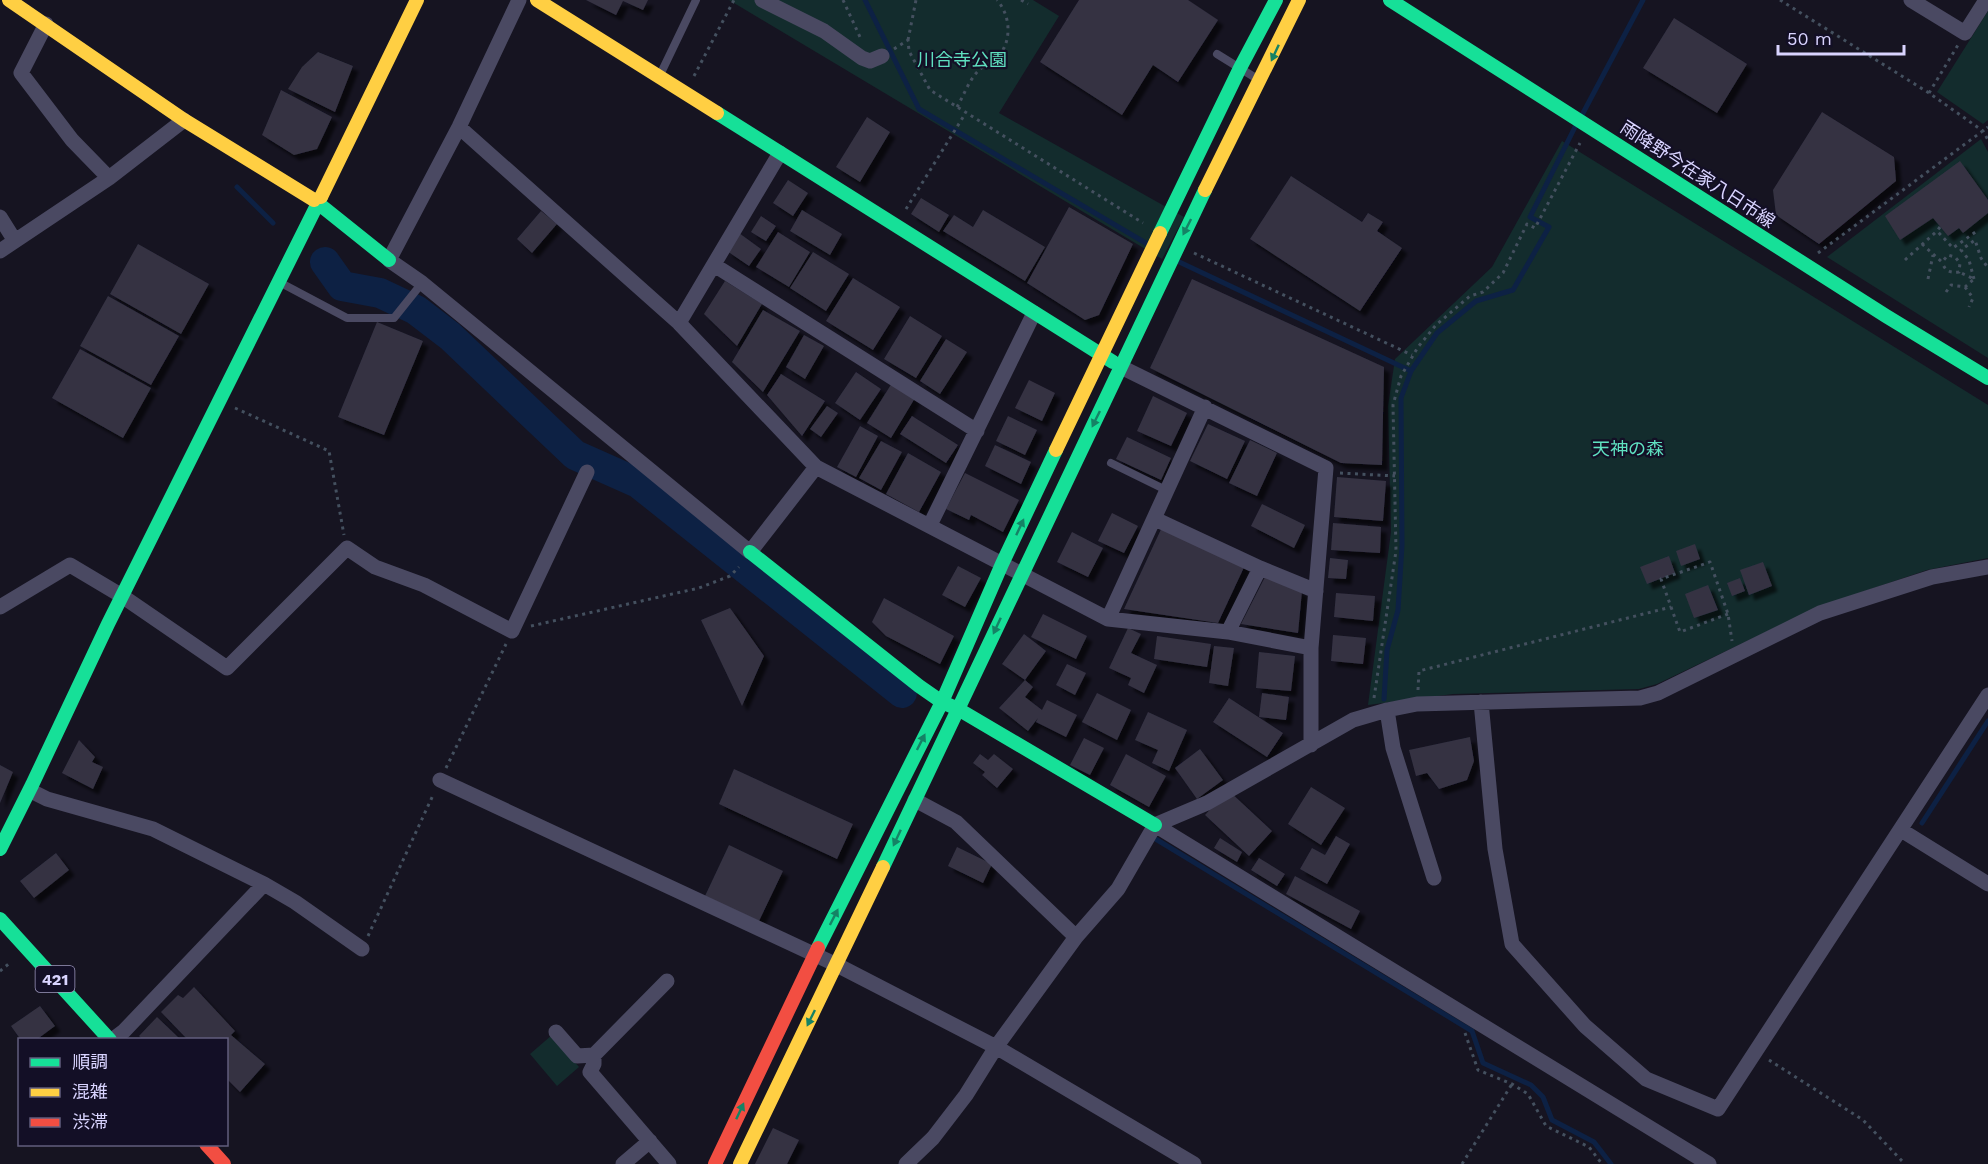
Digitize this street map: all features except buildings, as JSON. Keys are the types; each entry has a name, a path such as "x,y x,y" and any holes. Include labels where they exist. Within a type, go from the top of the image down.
{"main road":[{"path":"0,849 31,790 122,596 280,283 417,0"},
{"path":"537,0 1121,366"},
{"path":"715,1164 814,954 942,702 1002,564 1101,355 1240,68 1276,0"},
{"path":"740,1164 837,965 1172,258 1299,0"},
{"name":"雨降野今在家八日市線","path":"1390,0 1886,316 1988,378"},
{"path":"18,2 184,120 319,203 389,261"},
{"path":"750,552 942,702 958,709 1155,825"},
{"name":"421","path":"2,926 109,1038"},
{"path":"208,1146 224,1164"}],"street":[{"path":"519,0 459,127 389,261 422,283 750,552 816,467"},
{"path":"762,0 824,31 862,58 876,58"},
{"path":"1911,0 1965,33 1986,0"},
{"path":"46,24 21,73 72,140 108,178"},
{"path":"0,251 108,178 184,120"},
{"path":"459,127 679,323 816,467 1108,619 1228,632 1311,648"},
{"path":"679,323 780,153"},
{"path":"0,217 15,241"},
{"path":"714,265 977,431"},
{"path":"930,525 1034,313"},
{"path":"1121,366 1326,468 1311,648 1311,745"},
{"path":"1108,619 1205,407"},
{"path":"0,607 70,565 122,596 228,669 347,548 375,567 424,585 512,631 586,472"},
{"path":"1155,519 1260,568 1316,591"},
{"path":"906,1164 933,1138 966,1095 996,1047 1076,937 1118,890 1155,825 1207,803 1353,720 1417,704 1640,698 1658,693 1821,613 1932,577 1988,567"},
{"path":"1228,632 1260,568"},
{"path":"1481,702 1495,849 1512,944 1586,1026 1646,1079 1718,1109 1754,1050 1901,830 1988,694"},
{"path":"1379,712 1393,748 1434,878"},
{"path":"441,780 837,965 996,1047 1194,1164"},
{"path":"31,790 47,798 153,829 264,884 295,902 362,949"},
{"path":"915,800 956,822 1076,937"},
{"path":"1155,825 1709,1164"},
{"path":"1901,830 1988,884"},
{"path":"114,1038 124,1031 264,884"},
{"path":"556,1032 577,1056 594,1055 667,981"},
{"path":"594,1055 594,1064 590,1072 669,1164"},
{"path":"623,1164 650,1141"}],"lane":[{"path":"659,76 696,0"},
{"path":"1217,54 1261,81"},
{"path":"280,283 347,318 394,318 422,283"},
{"path":"1111,463 1168,491"}],"path":[{"path":"694,76 734,0"},
{"path":"843,0 876,58 908,40"},
{"path":"916,0 908,40 909,51 930,90 1150,228"},
{"path":"957,107 980,69 995,60 1006,48 1009,26 1003,6 997,0"},
{"path":"1021,0 1028,4"},
{"path":"1780,0 1929,93 1983,131 1988,140"},
{"path":"1929,93 1965,33"},
{"path":"900,218 965,114"},
{"path":"1813,256 1988,127"},
{"path":"1379,712 1396,551 1393,405 1401,376 1412,355 1436,325 1470,296 1483,292 1503,273 1527,224 1535,228 1582,140"},
{"path":"1905,260 1938,229 1953,248 1977,231"},
{"path":"1974,279 1970,260 1961,250 1975,240 1981,258 1988,268"},
{"path":"1922,244 1951,273 1959,272 1974,279"},
{"path":"1193,253 1412,355"},
{"path":"1928,279 1933,255"},
{"path":"1942,262 1948,255 1955,257 1960,263 1959,272"},
{"path":"1965,287 1974,279"},
{"path":"1946,292 1951,285 1965,287 1973,298 1969,307"},
{"path":"234,408 330,451 347,548"},
{"path":"1326,473 1395,476"},
{"path":"1728,614 1680,632 1661,579 1710,562 1728,614 1734,654"},
{"path":"362,949 512,631 699,588 730,576"},
{"path":"1417,704 1419,671 1671,607"},
{"path":"1457,1011 1478,1070 1512,1084 1528,1094 1546,1126 1588,1147 1602,1164"},
{"path":"1754,1050 1863,1120 1905,1164"},
{"path":"1462,1164 1512,1084"}],"green space":[{"name":"川合寺公園","path":"729,0 1033,0 1059,16 999,113 1184,217 1162,259"},
{"path":"1988,11 1988,120 1983,124 1937,92"},
{"path":"1981,139 1988,152 1988,358 1827,257"},
{"name":"天神の森","path":"1562,141 1988,405 1988,558 1927,570 1818,607 1657,684 1639,689 1453,694 1368,705 1391,532 1388,406 1395,359 1492,267"},
{"path":"552,1035 579,1067 557,1086 530,1054"}],"waterway":[{"path":"865,0 919,109 1149,245"},
{"path":"1582,115 1643,0"},
{"path":"1384,699 1387,650 1398,610 1402,545 1401,398 1411,371 1437,333 1476,301 1513,290 1549,227 1530,217 1577,123"},
{"path":"237,187 273,223"},
{"path":"1175,260 1411,371"},
{"path":"325,262 342,286 380,293 416,310 450,336 575,455 638,483 902,693"},
{"path":"1922,823 1988,721"},
{"path":"1154,838 1472,1031 1483,1063 1531,1085 1543,1097 1552,1120 1594,1142 1611,1164"}],"traffic: fast":[{"path":"1160,233 1240,68 1276,0"},
{"path":"1390,0 1886,316 1988,378"},
{"path":"717,113 1113,362"},
{"path":"883,867 1205,190"},
{"path":"0,849 108,624 321,197"},
{"path":"314,200 389,260"},
{"path":"818,948 942,702 1002,564 1056,450"},
{"path":"750,552 942,702 958,709 1155,825"},
{"path":"0,919 108,1038"}],"traffic: slow":[{"path":"9,0 184,120 314,200"},
{"path":"321,197 417,0"},
{"path":"537,0 717,113"},
{"path":"1205,190 1299,0"},
{"path":"1056,450 1160,233"},
{"path":"740,1164 883,867"}],"traffic: jam":[{"path":"715,1164 818,948"},
{"path":"208,1146 224,1164"}]}
